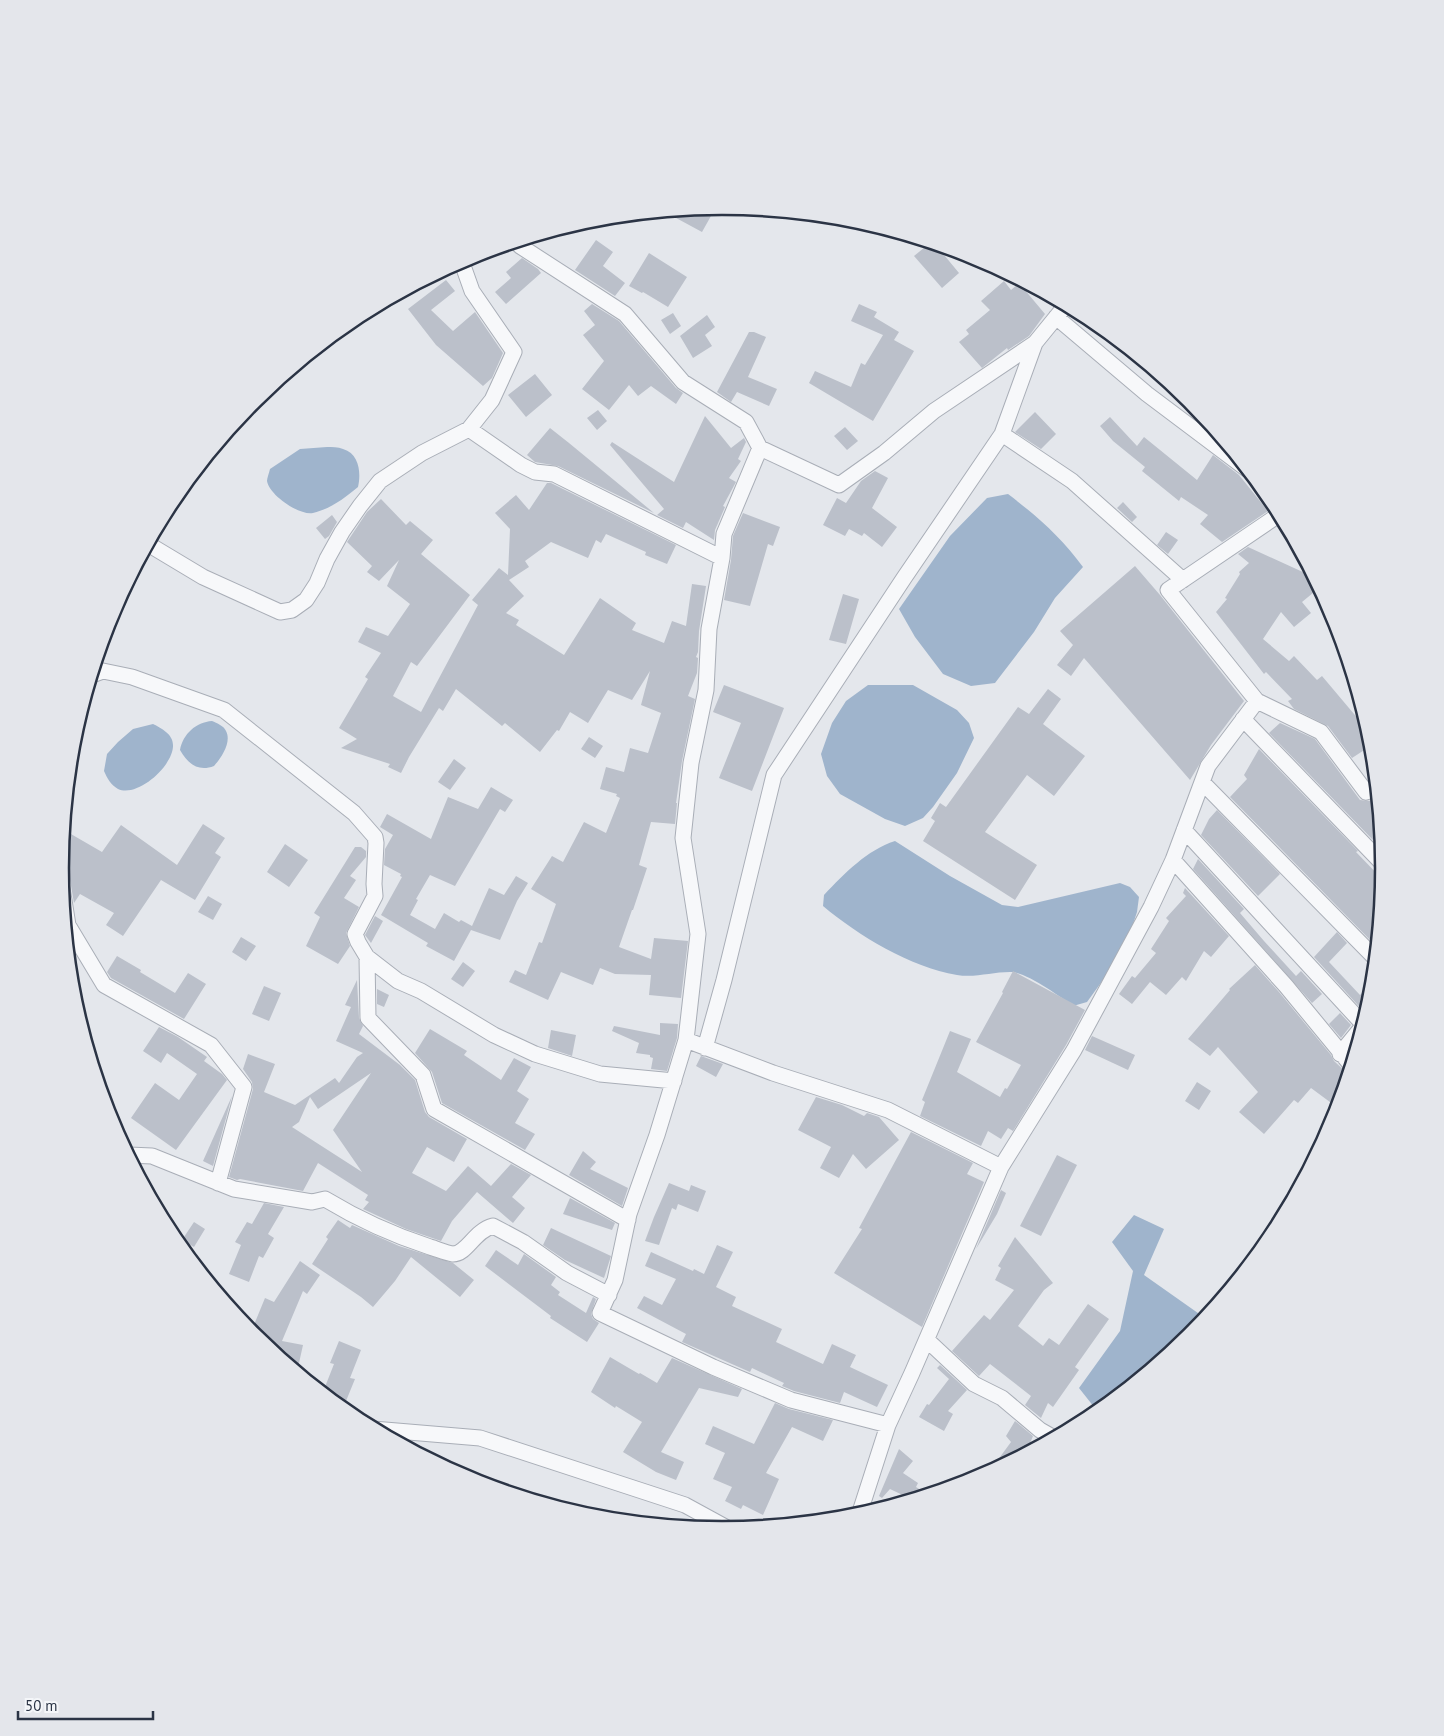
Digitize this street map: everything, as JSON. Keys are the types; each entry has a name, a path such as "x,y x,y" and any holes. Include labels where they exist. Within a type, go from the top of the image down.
{"street":[{"path":"521,246 625,314 683,382 746,422 760,448 839,485 884,453 934,411 1035,343 1062,310"},
{"path":"153,547 203,577 280,612 292,610 306,600 318,583 327,559 342,532 380,481 422,453 469,429 492,400 514,352 472,291 464,268"},
{"path":"1056,317 1147,394 1227,454"},
{"path":"705,1048 724,980 774,775 1002,434 1035,343"},
{"path":"469,429 521,465 535,472 554,474 722,558"},
{"path":"1002,434 1072,481 1183,580"},
{"path":"760,448 724,534 722,558 708,629 706,690 691,764 683,838 698,934 686,1040 657,1135 628,1220 615,1280 600,1313 697,1360 791,1400 888,1425"},
{"path":"1274,518 1168,590 1257,701 1321,732 1366,792 1371,790"},
{"path":"99,673 103,671 132,677 224,710 354,813 375,837 376,843 374,884 376,896 356,934 358,942 367,957 398,981 421,990 494,1035 535,1054 600,1074 674,1081"},
{"path":"862,1506 888,1425 1001,1168 1074,1050 1151,907 1173,860 1208,766 1257,701"},
{"path":"1243,719 1375,855"},
{"path":"1202,782 1370,953"},
{"path":"1184,830 1356,1023"},
{"path":"1173,860 1286,986 1346,1060"},
{"path":"72,932 104,985 211,1045 244,1086 218,1183"},
{"path":"367,957 368,1018 423,1075 434,1109 628,1220"},
{"path":"1340,1054 1353,1038"},
{"path":"686,1040 773,1073 888,1110 1001,1168"},
{"path":"135,1155 152,1156 234,1189 312,1202 325,1199 353,1216 401,1238 453,1254 464,1250 484,1228 493,1226 524,1242 567,1273 609,1295"},
{"path":"927,1340 974,1384 1002,1398 1048,1435"},
{"path":"389,1430 480,1438 685,1505 714,1521"}],"water":[{"path":"341,448 349,452 353,455 358,465 358,487 337,503 313,513 307,513 293,508 279,498 269,487 267,481 270,469 300,449"},
{"path":"1008,494 1048,528 1083,567 1055,598 1034,632 995,683 971,686 943,674 915,637 899,609 950,536 987,498"},
{"path":"868,685 913,685 957,710 969,723 974,738 957,773 933,807 923,818 905,826 885,819 840,794 827,776 821,754 832,723 846,701"},
{"path":"212,721 225,729 228,740 227,745 214,766 203,768 194,766 180,750 184,739 196,726"},
{"path":"153,724 160,727 171,738 173,745 172,753 168,762 153,778 135,789 126,791 118,789 104,771 107,754 133,729"},
{"path":"895,841 950,876 1002,905 1018,907 1120,883 1130,887 1139,897 1137,912 1128,939 1116,962 1087,1002 1073,1006 1043,985 1017,973 957,975 939,971 903,958 869,939 823,906 824,895 848,871 875,850"},
{"path":"1134,1215 1164,1229 1144,1275 1199,1314 1153,1359 1093,1405 1079,1388 1120,1331 1133,1271 1112,1242"}],"building":[{"path":"711,215 702,232 673,217"},
{"path":"596,240 613,252 603,266 625,283 615,296 575,270"},
{"path":"925,247 942,253 959,273 942,288 914,256"},
{"path":"649,253 687,277 668,307 629,286"},
{"path":"522,258 541,273 506,304 495,292 511,278 506,272"},
{"path":"446,280 455,291 431,310 453,331 475,312 503,353 492,378 483,386 436,345 408,309"},
{"path":"1004,281 1011,290 1017,285 1024,289 1045,314 1029,336 1008,350 1007,348 982,368 959,342 969,334 966,330 990,310 981,301"},
{"path":"592,304 619,321 676,388 683,393 676,404 651,386 638,396 629,385 609,410 582,389 604,361 583,335 595,325 584,311"},
{"path":"859,304 877,312 874,317 899,332 894,340 914,351 873,421 809,383 815,371 851,387 861,363 865,365 883,335 851,321"},
{"path":"673,313 681,326 670,334 661,320"},
{"path":"707,315 715,327 705,335 712,346 693,358 680,336"},
{"path":"749,332 766,337 748,377 777,389 769,406 737,392 731,402 717,392"},
{"path":"535,374 552,395 526,417 508,395"},
{"path":"598,410 607,421 597,430 587,418"},
{"path":"1035,412 1056,434 1041,449 1015,432"},
{"path":"705,416 731,448 744,438 746,442 738,459 741,461 729,478 736,482 723,506 725,507 715,530 714,540 686,522 683,528 657,515 664,509 610,445 612,442 674,482"},
{"path":"1110,417 1137,446 1144,437 1197,480 1213,455 1239,475 1268,511 1222,542 1200,524 1208,515 1181,497 1179,501 1142,471 1145,467 1113,441 1100,426"},
{"path":"845,427 858,441 847,450 834,436"},
{"path":"550,428 654,513 558,466 535,462 527,455"},
{"path":"875,471 888,478 872,508 897,527 882,547 864,533 862,536 849,529 845,536 823,525 837,498 846,503 861,481"},
{"path":"547,483 551,483 676,545 667,564 645,555 646,552 606,534 601,543 596,540 588,558 551,542 525,561 529,567 509,580 524,596 506,613 519,620 516,625 564,655 600,598 636,623 632,630 664,643 672,621 686,626 692,584 706,586 696,657 698,658 697,673 688,696 695,699 682,761 675,824 651,822 639,865 647,868 619,947 651,959 654,938 688,941 681,998 649,995 651,975 615,974 600,968 593,985 561,972 548,1000 509,982 515,970 526,975 539,942 542,943 556,904 531,889 552,856 563,862 584,822 606,833 620,798 616,796 617,794 600,789 606,767 624,772 630,748 648,753 661,713 641,705 650,671 632,700 608,690 588,723 570,712 559,731 557,730 540,752 505,723 502,726 456,689 443,711 439,708 401,773 388,767 390,764 341,748 357,739 339,728 368,679 365,677 381,653 358,642 366,627 388,636 410,604 387,586 399,560 379,581 367,572 372,566 347,542 367,512 381,499 406,525 410,521 433,540 421,554 470,595 417,666 411,662 393,696 421,712 478,605 472,600 499,568 508,575 510,529 495,513 516,495 529,510"},
{"path":"1123,502 1137,517 1132,522 1117,508"},
{"path":"743,513 780,527 773,546 768,544 750,606 724,600 733,536"},
{"path":"332,515 337,522 329,536 325,539 316,528"},
{"path":"1166,532 1178,540 1168,554 1157,545"},
{"path":"1248,547 1305,573 1314,592 1302,602 1311,613 1294,627 1281,612 1263,639 1289,661 1294,656 1317,680 1322,676 1358,718 1364,750 1352,758 1328,726 1294,709 1288,701 1292,699 1266,672 1264,674 1216,612 1227,599 1225,598 1240,574 1239,572 1249,563 1238,554"},
{"path":"1135,566 1244,701 1211,745 1190,780 1084,658 1071,676 1057,665 1073,645 1060,631"},
{"path":"843,594 859,599 846,644 829,640"},
{"path":"724,685 784,708 752,791 719,778 741,723 713,712"},
{"path":"1048,689 1061,699 1043,724 1085,756 1054,796 1027,775 985,832 1037,865 1015,900 923,841 935,821 931,818 940,803 946,807 1018,707 1029,714"},
{"path":"1280,723 1315,739 1360,800 1372,800 1374,839 1373,840 1269,733"},
{"path":"589,737 603,746 595,758 581,749"},
{"path":"1259,749 1358,851 1356,852 1375,872 1371,941 1230,797 1247,779 1244,775"},
{"path":"454,759 466,768 450,790 438,782"},
{"path":"491,787 513,800 505,812 500,809 455,886 430,875 416,899 418,900 410,915 435,929 444,913 459,922 461,920 472,926 489,888 504,895 516,876 528,883 517,901 500,940 471,930 454,961 426,946 428,943 381,915 402,877 400,876 401,874 384,865 385,849 393,835 380,827 387,814 431,839 448,797 478,809"},
{"path":"1217,810 1280,874 1258,896 1201,835 1209,819"},
{"path":"203,824 225,838 215,853 221,857 195,900 161,880 123,936 106,925 114,913 80,894 74,903 69,878 70,833 102,852 121,825 177,865"},
{"path":"285,844 308,860 289,887 267,872"},
{"path":"355,847 361,847 366,851 366,857 350,876 356,880 344,898 359,907 346,933 350,946 338,964 306,946 320,917 314,913"},
{"path":"1198,859 1244,909 1240,913 1296,976 1301,971 1322,994 1312,1003 1193,869"},
{"path":"1185,888 1229,936 1211,957 1204,951 1186,981 1182,977 1166,995 1150,982 1132,1004 1119,994 1132,976 1135,978 1156,953 1151,949 1169,921 1166,918 1186,896 1183,893"},
{"path":"208,896 222,904 213,920 198,912"},
{"path":"375,916 383,921 371,943 365,935"},
{"path":"1337,932 1347,943 1329,962 1360,995 1364,992 1360,1007 1314,957"},
{"path":"241,937 256,946 246,961 232,952"},
{"path":"117,956 175,993 188,973 206,984 184,1019 111,978 107,972"},
{"path":"463,962 475,971 463,987 451,979"},
{"path":"1255,965 1334,1061 1343,1070 1332,1103 1311,1088 1298,1103 1294,1100 1264,1134 1239,1112 1258,1092 1218,1047 1210,1056 1188,1039 1229,989"},
{"path":"1013,971 1085,1010 1066,1045 1013,1131 1008,1128 1001,1139 988,1131 981,1146 920,1116 925,1102 922,1100 950,1031 971,1039 957,1072 1000,1097 1005,1088 1007,1089 1021,1065 976,1042"},
{"path":"357,980 359,1018 363,1026 359,1034 400,1065 415,1080 425,1112 429,1117 467,1139 454,1162 427,1147 412,1173 446,1191 468,1166 491,1186 511,1164 531,1175 512,1197 525,1208 513,1223 477,1192 452,1221 441,1241 406,1229 363,1209 369,1202 365,1200 368,1195 318,1163 303,1191 229,1177 253,1089 252,1082 243,1069 248,1054 275,1064 264,1092 295,1105 335,1078 339,1083 357,1057 363,1053 336,1041 351,1007 345,1005","holes":["371,1073 333,1130 362,1172 292,1127 299,1122 310,1097 318,1109"]},
{"path":"264,986 281,993 269,1021 252,1014"},
{"path":"377,989 389,995 384,1007 377,1004"},
{"path":"1340,1013 1351,1025 1341,1038 1329,1024"},
{"path":"660,1023 678,1024 677,1038 667,1071 651,1069 653,1058 650,1055 636,1053 639,1043 612,1031 614,1026 660,1035"},
{"path":"159,1027 178,1037 207,1057 204,1061 227,1080 176,1150 131,1118 155,1083 179,1100 197,1074 167,1053 161,1063 143,1051"},
{"path":"430,1029 467,1051 464,1055 501,1080 514,1058 531,1067 517,1091 529,1099 515,1123 535,1134 525,1150 442,1103 432,1072 415,1053"},
{"path":"551,1030 576,1035 572,1056 548,1048"},
{"path":"1092,1036 1135,1055 1128,1070 1085,1050"},
{"path":"701,1056 723,1064 716,1077 696,1066"},
{"path":"1197,1082 1211,1091 1199,1110 1185,1101"},
{"path":"232,1096 213,1166 203,1161"},
{"path":"816,1097 842,1105 864,1116 867,1113 879,1117 899,1140 866,1169 853,1154 839,1178 820,1168 831,1147 798,1130"},
{"path":"911,1132 973,1163 967,1174 984,1182 922,1327 834,1273 862,1229 859,1228"},
{"path":"583,1151 596,1162 590,1169 628,1188 622,1206 569,1175"},
{"path":"1057,1155 1077,1165 1041,1236 1020,1226"},
{"path":"669,1183 689,1191 691,1185 706,1191 698,1212 678,1204 676,1210 672,1208 659,1245 645,1241"},
{"path":"1001,1190 1006,1193 997,1214 976,1249"},
{"path":"570,1198 615,1223 612,1230 563,1214"},
{"path":"264,1203 284,1207 268,1234 274,1238 263,1258 259,1256 249,1282 229,1274 241,1245 235,1242 247,1222 252,1224"},
{"path":"338,1220 350,1228 352,1225 399,1246 453,1263 474,1280 460,1297 411,1257 395,1281 373,1307 312,1264 328,1239 326,1237"},
{"path":"194,1222 205,1229 194,1247 188,1243 184,1238"},
{"path":"551,1228 611,1256 604,1278 565,1260 543,1245"},
{"path":"1015,1237 1053,1283 1044,1290 1018,1326 1043,1346 1049,1338 1059,1345 1088,1304 1109,1319 1075,1367 1079,1370 1053,1407 1048,1403 1041,1418 1025,1405 1031,1396 990,1364 979,1376 952,1351 984,1315 990,1320 1014,1290 995,1280 1001,1268 998,1266"},
{"path":"717,1245 733,1252 716,1287 736,1297 732,1306 782,1329 776,1342 823,1364 832,1344 856,1355 850,1367 888,1385 877,1407 844,1392 840,1403 794,1391 782,1386 784,1383 752,1368 750,1372 682,1342 686,1334 637,1308 644,1296 662,1305 676,1279 645,1266 651,1252 704,1274"},
{"path":"496,1250 518,1265 524,1254 556,1277 551,1285 560,1292 558,1295 586,1313 593,1297 596,1299 591,1314 593,1319 599,1323 587,1342 550,1318 551,1316 485,1266"},
{"path":"300,1261 320,1275 307,1294 303,1291 282,1341 303,1345 299,1365 254,1324 265,1298 274,1302"},
{"path":"339,1341 361,1350 350,1378 355,1379 346,1401 325,1387 334,1364 330,1363"},
{"path":"610,1357 657,1383 672,1358 742,1389 738,1397 699,1388 661,1452 684,1462 676,1480 656,1472 623,1452 642,1422 616,1406 615,1408 591,1392"},
{"path":"940,1365 967,1390 948,1411 953,1414 944,1431 919,1417 927,1404 929,1405 949,1379 937,1368"},
{"path":"775,1403 789,1409 833,1420 823,1441 792,1427 766,1473 779,1479 763,1515 743,1505 741,1509 725,1501 732,1487 713,1479 725,1453 705,1444 713,1426 754,1444"},
{"path":"1015,1421 1033,1436 1030,1444 998,1460 1011,1442 1006,1436"},
{"path":"899,1449 913,1461 903,1473 918,1483 916,1487 921,1490 903,1495 890,1489 882,1498 879,1496"}]}
